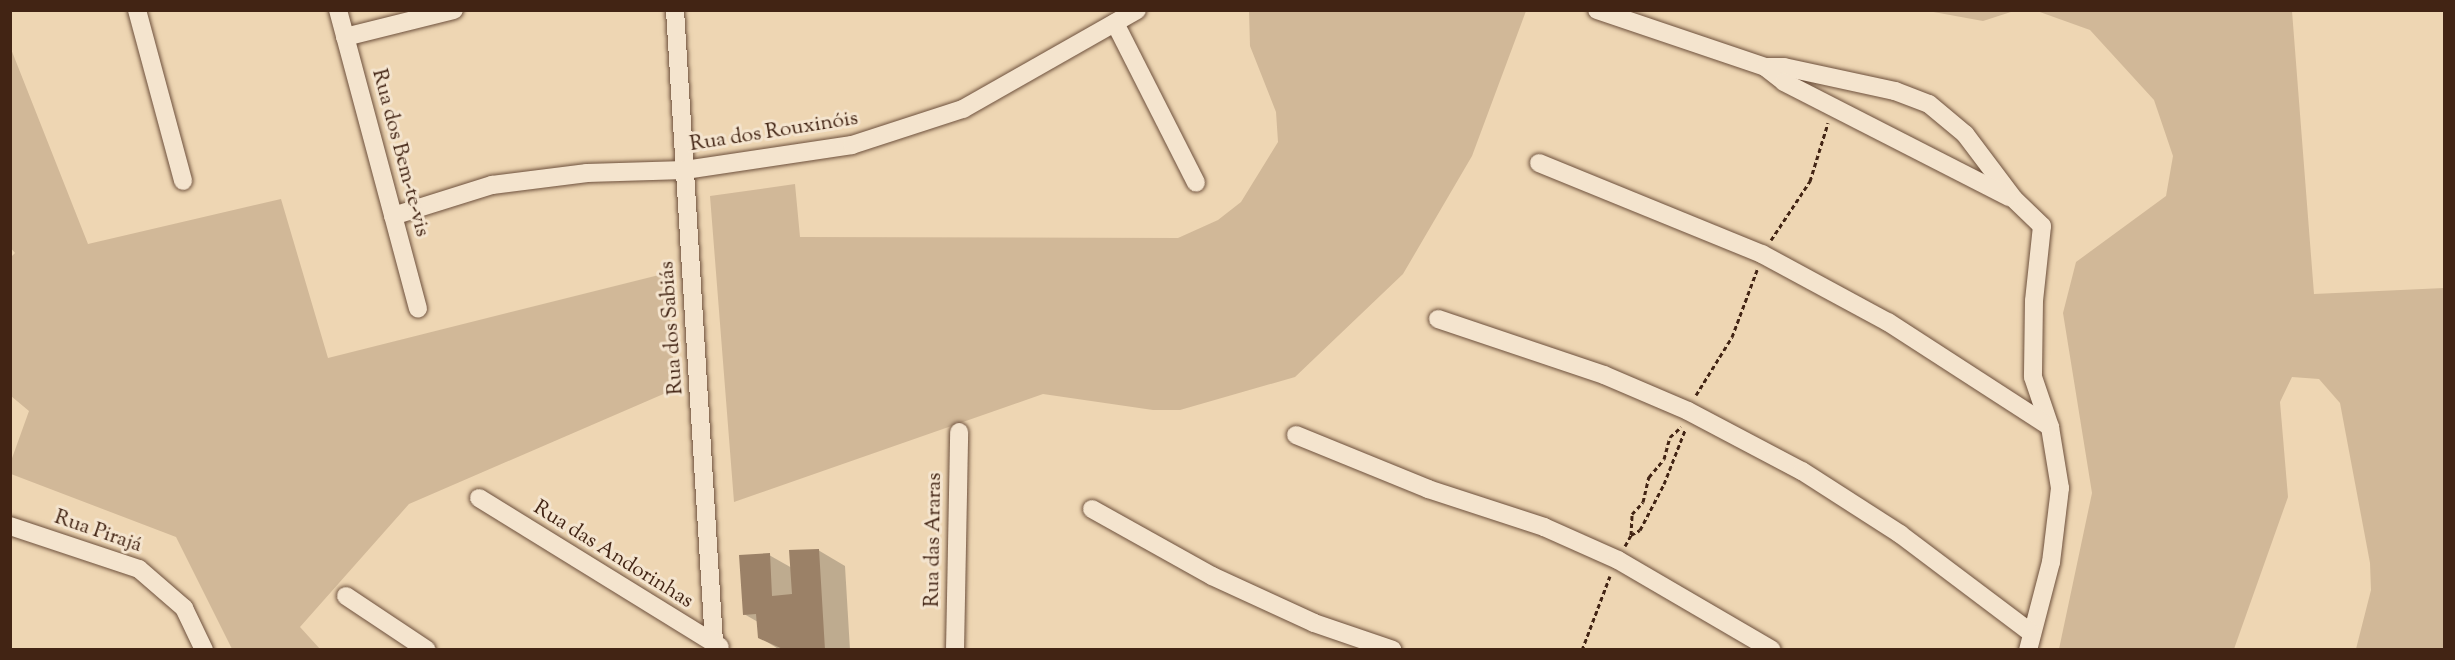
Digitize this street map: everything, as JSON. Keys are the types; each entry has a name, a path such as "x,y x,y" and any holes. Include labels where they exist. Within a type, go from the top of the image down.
{"street":[{"path":"137,10 183,181"},
{"name":"Rua dos Bem-te-vis","path":"338,10 418,308"},
{"path":"345,37 454,10"},
{"name":"Rua dos Sabiás","path":"675,10 719,646"},
{"name":"Rua dos Rouxinóis","path":"393,216 492,185 587,173 685,170 852,145 963,109 1137,10"},
{"path":"1438,319 1604,375 1688,411 1802,471 1900,534 2029,641 2051,562 2060,488 2050,427 2033,377 2034,301 2042,226 2014,199 1965,134 1929,104 1895,91 1784,67 1765,67 1597,10"},
{"path":"1115,23 1196,183"},
{"path":"1765,67 1784,82 2014,199"},
{"path":"1539,163 1762,254 1888,322 2050,427"},
{"name":"Rua das Araras","path":"955,650 959,432"},
{"path":"1296,435 1428,489 1544,527 1618,560 1772,650"},
{"name":"Rua das Andorinhas","path":"479,498 719,646"},
{"path":"1092,509 1212,576 1314,623 1393,650"},
{"name":"Rua Pirajá","path":"10,526 139,569 184,608 204,650"},
{"path":"346,596 427,650"}],"path":[{"path":"1582,650 1618,560 1631,535 1632,514 1643,502 1649,477 1664,459 1670,437 1684,426 1685,434 1671,462 1665,484 1650,506 1640,530 1631,535"},
{"path":"1664,459 1671,462"},
{"path":"1643,502 1650,506"}],"shaded area":[{"path":"1249,11 1526,11 1472,156 1403,274 1295,377 1180,410 1153,410 1043,394 734,502 710,196 795,184 800,237 1178,238 1218,220 1241,202 1278,142 1276,112 1250,46"},
{"path":"1928,11 2014,11 1983,21"},
{"path":"2037,11 2292,11 2314,294 2444,288 2444,649 2356,649 2371,590 2370,563 2340,403 2319,379 2292,377 2280,402 2288,497 2234,649 2059,649 2092,493 2063,313 2076,262 2166,196 2173,156 2154,100 2090,30"},
{"path":"11,49 88,244 281,199 328,358 667,273 675,389 409,504 300,627 320,649 232,649 176,537 11,474 11,461 29,411 11,396 10,258 15,253 10,247"}],"building":[{"path":"819,549 825,650 785,650 758,638 756,614 743,615 739,555 770,553 772,596 792,594 789,550"}]}
